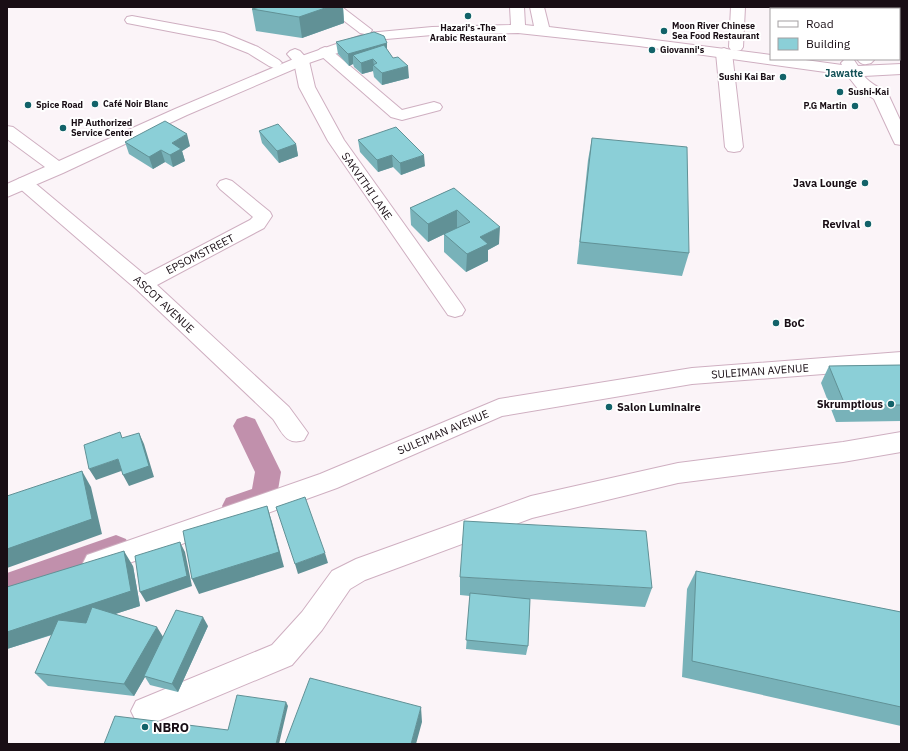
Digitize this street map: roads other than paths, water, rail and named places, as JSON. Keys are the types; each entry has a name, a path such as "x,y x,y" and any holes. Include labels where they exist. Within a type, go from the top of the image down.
{"street":[{"path":"333,7 365,30"},
{"path":"734,147 730,50 738,7"},
{"path":"13,183 173,105 274,63 325,52 373,36 432,31 517,19"},
{"path":"53,164 181,112 329,41 365,30 431,22 517,19 540,20 730,50 770,54"},
{"path":"132,20 219,36 252,50 274,63"},
{"path":"730,50 770,51"},
{"path":"325,52 397,114 402,115 434,107"},
{"name":"SAKVITHI LANE","path":"298,57 307,87 336,142 455,310"},
{"path":"820,60 847,63 871,63 892,60"},
{"path":"847,63 864,86 881,96 901,140"},
{"path":"871,63 901,69"},
{"path":"871,63 886,86 881,96"},
{"path":"7,131 53,164"},
{"name":"ASCOT AVENUE","path":"13,183 143,284 281,413 296,433"},
{"name":"EPSOMSTREET","path":"143,284 257,224 263,216 226,185"},
{"name":"SULEIMAN AVENUE","path":"74,571 328,481 498,408 692,376 901,360"},
{"path":"146,711 282,655 312,621 341,580 356,571 531,507 678,473 843,452 901,442"}],"waterway":[{"path":"236,506 264,496 268,472 246,426"},
{"path":"7,586 116,548"}],"place":[{"name":"Hazari's -The Arabic Restaurant","path":"468,16"},
{"name":"Moon River Chinese Sea Food Restaurant","path":"664,31"},
{"name":"Giovanni's","path":"652,50"},
{"name":"Sushi Kai Bar","path":"783,77"},
{"name":"Sushi-Kai","path":"840,92"},
{"name":"Café Noir Blanc","path":"95,104"},
{"name":"Spice Road","path":"28,105"},
{"name":"P.G Martin","path":"855,106"},
{"name":"HP Authorized Service Center","path":"63,128"},
{"name":"Java Lounge","path":"865,183"},
{"name":"Revival","path":"868,224"},
{"name":"BoC","path":"776,323"},
{"name":"Skrumptious","path":"891,404"},
{"name":"Salon Luminaire","path":"609,407"},
{"name":"NBRO","path":"145,727"}],"district":[{"name":"Jawatte","path":"844,73"}]}
